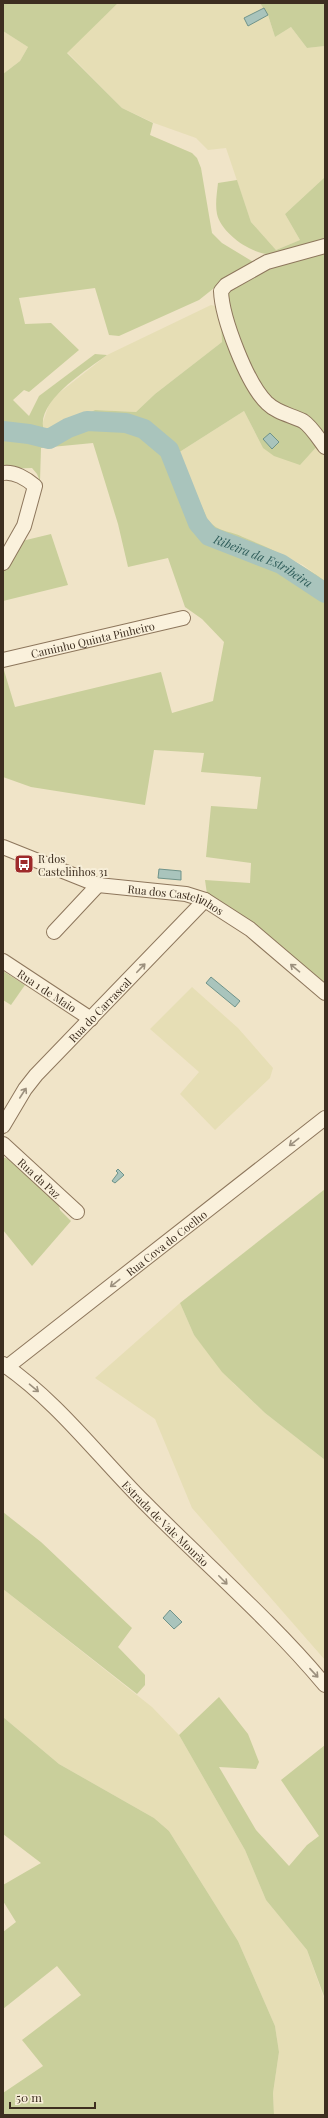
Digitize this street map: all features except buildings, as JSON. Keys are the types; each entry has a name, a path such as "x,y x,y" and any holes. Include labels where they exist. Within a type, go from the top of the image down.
{"street":[{"path":"325,246 267,262 226,286 222,291 222,297 231,332 256,388 268,404 283,413 304,422 325,447"},
{"path":"3,474 7,473 25,478 35,486 24,526 3,563"},
{"name":"Caminho Quinta Pinheiro","path":"3,660 183,618"},
{"name":"Rua dos Castelinhos","path":"3,847 98,885 186,894 205,900 250,929 325,993"},
{"path":"54,932 98,885"},
{"name":"Rua do Carrascal","path":"3,1126 33,1080 205,900"},
{"name":"Rua 1 de Maio","path":"3,961 91,1019"},
{"name":"Rua Cova do Coelho","path":"5,1365 325,1118"},
{"name":"Rua da Paz","path":"3,1144 77,1212"},
{"name":"Estrada de Vale Mourão","path":"5,1365 67,1419 143,1501 268,1624 325,1685"}],"shaded area":[{"path":"118,3 260,3 264,8 244,18 248,26 268,15 275,37 291,27 307,48 325,46 325,177 285,214 300,240 276,250 251,222 226,148 208,150 196,138 154,123 122,108 67,52"},
{"path":"3,31 28,47 20,61 3,74"},
{"path":"211,305 215,306 224,326 221,326 222,342 155,394 136,412 95,410 58,428 44,432 42,425 48,407 54,397 107,355"},
{"path":"244,411 263,448 325,438 325,581 303,565 241,536 216,529 208,520 178,453"},
{"path":"192,987 238,1028 273,1068 270,1078 215,1130 180,1094 199,1072 150,1029"},
{"path":"180,1303 194,1335 234,1384 265,1413 325,1460 325,1660 192,1508 155,1419 95,1378"},
{"path":"3,1589 152,1707 179,1735 245,1850 266,1900 307,1950 325,2001 325,2115 274,2115 273,2093 279,2052 275,2026 238,1941 169,1831 154,1818 59,1764 3,1717"}],"green space":[{"path":"3,3 118,3 67,53 122,108 153,123 150,135 192,153 197,158 201,168 212,233 222,243 255,263 228,277 199,300 119,336 109,335 95,288 19,298 25,324 51,323 79,350 29,392 24,390 13,400 29,416 39,396 95,354 107,355 76,378 54,398 47,409 43,420 44,431 58,428 95,410 136,412 155,394 222,342 221,326 224,326 264,403 300,425 319,444 300,465 274,456 263,448 244,411 178,453 208,520 212,524 220,529 265,546 286,556 325,581 325,986 207,894 205,880 250,883 251,863 206,857 211,806 257,809 261,777 201,772 204,753 154,750 145,805 31,787 3,777 3,667 15,707 161,672 172,713 213,701 224,642 202,619 185,607 168,558 128,567 118,524 93,443 41,448 40,481 32,468 3,469 3,74 20,61 28,47 3,31"},
{"path":"260,3 325,3 325,46 307,48 291,27 275,37 268,15"},
{"path":"325,177 325,243 284,253 271,254 255,251 238,242 224,228 217,214 216,198 218,183 237,180 251,222 276,250 300,240 285,214"},
{"path":"325,252 325,438 308,415 297,415 278,407 260,389 227,314 226,297 230,290 253,275 309,254"},
{"path":"51,534 68,585 3,601 3,568 22,541"},
{"path":"3,971 25,985 11,1005 3,1000"},
{"path":"3,1157 8,1159 57,1199 60,1210 71,1221 32,1266 3,1230"},
{"path":"325,1189 325,1460 265,1413 222,1372 194,1335 180,1303"},
{"path":"3,1512 41,1542 132,1628 118,1647 145,1675 145,1685 137,1694 3,1589"},
{"path":"219,1697 248,1734 259,1762 256,1769 219,1767 256,1830 289,1866 307,1845 319,1836 281,1780 325,1745 325,1999 307,1950 266,1900 245,1850 179,1735"},
{"path":"3,1717 59,1764 154,1818 169,1831 238,1941 275,2026 279,2052 273,2093 274,2115 3,2115 3,2093 43,2066 22,2040 81,1995 57,1966 3,2009 3,1932 16,1922 3,1901 3,1885 41,1863 3,1834"}],"water":[{"path":"264,8 268,15 248,26 244,18"},
{"path":"270,433 279,442 272,449 263,439"},
{"path":"159,869 181,871 181,880 158,878"},
{"path":"211,977 240,1001 235,1007 206,983"},
{"path":"118,1169 124,1175 115,1183 112,1181 118,1173 116,1171"},
{"path":"170,1610 182,1622 174,1629 163,1618"}],"waterway":[{"name":"Ribeira da Estribeira","path":"3,431 29,434 49,439 68,428 87,421 126,423 144,429 169,450 198,523 209,536 281,564 325,593"}],"place":[{"name":"R dos Castelinhos 31","path":"24,864"}]}
